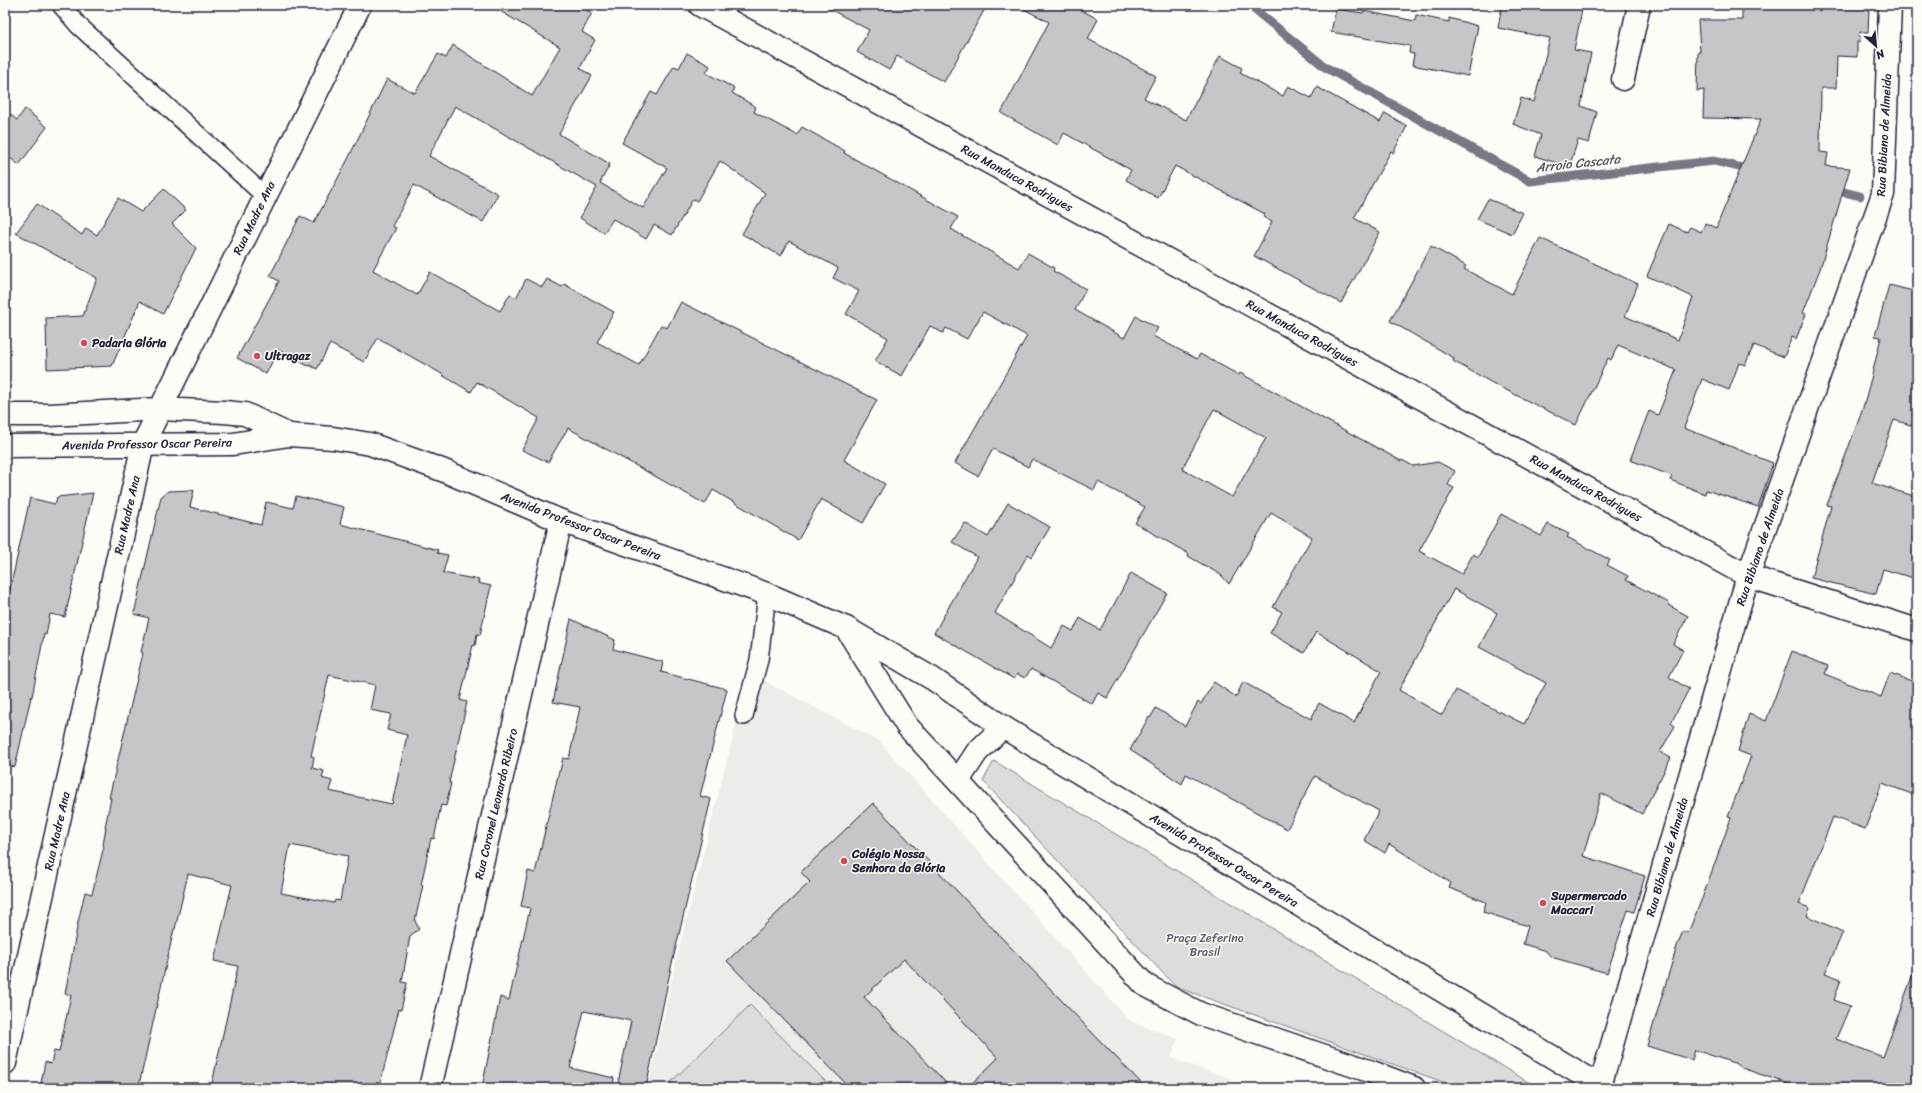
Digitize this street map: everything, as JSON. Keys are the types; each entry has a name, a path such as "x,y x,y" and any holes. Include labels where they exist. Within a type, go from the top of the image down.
{"street":[{"name":"Rua Madre Ana","path":"5,1063 143,444 360,5"},
{"name":"Rua Manduca Rodrigues","path":"700,5 1748,576 1917,630"},
{"path":"1623,79 1639,5"},
{"name":"Rua Bibiano de Almeida","path":"1601,1087 1748,576 1883,194 1890,5"},
{"name":"Avenida Professor Oscar Pereira","path":"9,415 50,416 159,410 245,414 289,435"},
{"name":"Avenida Professor Oscar Pereira","path":"5,446 233,444 289,435 333,438 370,444 442,470 561,521 766,594 846,628 933,679 1003,727 1601,1087"},
{"name":"Rua Coronel Leonardo Ribeiro","path":"430,1088 561,521"},
{"path":"846,628 907,726 1145,985 1200,1014 1372,1072 1414,1088"},
{"path":"958,781 977,752 1003,727"}],"lane":[{"path":"61,5 78,26 265,196"},
{"path":"744,716 759,660 766,594"}],"shaded area":[{"name":"Colégio Nossa Senhora da Glória","path":"749,673 879,741 1130,1021 1178,1039 1171,1058 1232,1079 1229,1088 648,1088 675,966"}],"green space":[{"name":"Praça Zeferino Brasil","path":"994,761 1538,1088 1460,1088 1176,987 983,781"},
{"path":"750,1005 832,1088 674,1088 670,1083"}],"building":[{"path":"490,5 577,5 592,13 582,32 595,40 580,68 592,76 559,134 610,164 600,183 643,208 667,168 622,143 651,92 657,95 674,66 679,68 687,53 710,66 706,73 734,88 732,93 756,107 754,112 797,135 802,127 845,151 844,153 958,217 951,229 1019,268 1028,253 1054,268 1053,271 1086,289 1075,310 1124,338 1136,316 1158,328 1153,336 1197,359 1200,354 1239,375 1240,373 1401,461 1402,460 1413,466 1438,462 1455,471 1448,485 1454,488 1419,551 1462,574 1473,554 1478,557 1501,514 1541,536 1548,524 1569,534 1567,537 1610,560 1607,565 1628,576 1626,580 1669,603 1668,605 1688,616 1673,644 1683,650 1669,677 1689,689 1671,723 1675,726 1660,752 1671,758 1642,814 1601,793 1583,856 1645,876 1634,912 1628,910 1607,973 1551,957 1546,951 1523,944 1528,926 1483,912 1486,902 1449,888 1451,883 1389,844 1385,853 1364,840 1379,811 1315,776 1287,829 1186,774 1182,784 1130,750 1149,717 1150,718 1156,708 1185,726 1198,702 1201,704 1214,682 1236,697 1243,682 1311,719 1319,703 1354,723 1381,671 1316,632 1304,653 1270,633 1282,612 1273,607 1312,537 1271,513 1229,584 1221,575 1188,556 1189,554 1135,523 1145,507 1098,482 1094,490 1032,459 1028,467 993,449 978,476 955,463 1027,336 983,312 967,339 946,328 943,333 930,326 902,376 875,361 888,338 846,314 859,291 833,278 838,268 789,241 781,256 742,234 765,193 720,161 697,201 693,199 672,235 654,225 646,239 613,219 604,233 580,218 597,187 455,106 429,156 498,194 483,222 414,185 392,226 396,228 373,270 417,295 430,272 500,311 510,294 516,298 526,279 542,287 547,279 562,287 564,284 614,312 597,342 639,365 661,325 667,328 681,302 877,400 844,460 885,484 863,523 821,499 798,540 713,490 705,504 568,428 548,462 522,450 539,418 477,382 471,392 378,338 364,362 330,344 317,369 309,365 308,366 278,350 266,374 237,358 279,281 270,276 300,216 314,223 347,161 387,79 415,93 438,54 446,58 453,45 532,96 560,47","holes":["1214,409 1266,438 1232,497 1182,469","1454,589 1497,613 1479,647 1546,683 1524,724 1456,690 1442,715 1399,690"]},
{"path":"822,5 987,5 944,82 897,56 889,70 857,52 869,30"},
{"path":"1016,5 1072,5 1098,19 1088,39 1156,76 1144,98 1186,120 1220,56 1242,68 1240,73 1283,96 1288,86 1311,98 1317,87 1380,122 1385,113 1407,126 1393,153 1391,151 1354,218 1380,232 1341,303 1254,256 1272,222 1263,217 1265,214 1175,166 1158,198 1126,180 1131,170 1064,133 1058,145 1001,113 1049,22"},
{"path":"1502,5 1583,5 1574,50 1591,53 1581,106 1597,112 1589,143 1578,140 1569,167 1535,156 1541,135 1513,124 1521,98 1534,102 1550,38 1498,28"},
{"path":"1742,5 1864,5 1864,9 1869,9 1868,32 1860,32 1860,41 1857,42 1857,57 1837,56 1836,88 1821,88 1820,152 1828,153 1826,166 1850,168 1820,269 1803,313 1806,314 1796,339 1792,337 1784,357 1754,345 1745,365 1739,363 1729,390 1702,379 1684,428 1773,463 1758,507 1706,490 1705,494 1670,480 1672,476 1630,460 1649,411 1658,415 1676,370 1618,345 1611,360 1608,358 1576,425 1496,385 1453,361 1454,358 1390,321 1431,246 1466,266 1464,269 1512,294 1540,238 1638,284 1625,316 1678,340 1693,297 1647,276 1669,224 1687,232 1690,227 1701,232 1705,223 1716,228 1761,119 1703,118 1704,90 1697,91 1698,52 1700,52 1698,20 1742,20"},
{"path":"1336,9 1363,13 1364,11 1415,21 1416,15 1449,22 1449,18 1478,26 1468,76 1412,65 1414,54 1409,53 1410,46 1331,32"},
{"path":"25,109 47,127 19,165 5,154 5,110 17,120"},
{"path":"164,189 186,210 172,224 196,248 163,314 140,301 112,366 47,369 46,318 83,316 97,278 16,233 37,204 82,235 86,228 97,235 118,198 141,212"},
{"path":"1488,199 1523,213 1512,234 1477,219"},
{"path":"1889,285 1917,292 1917,427 1894,420 1872,483 1917,497 1917,565 1913,578 1883,569 1876,594 1811,578 1831,506 1827,505 1862,411 1872,375 1881,337 1875,336"},
{"path":"194,490 190,507 261,525 266,502 293,508 296,496 344,507 340,524 438,550 437,553 448,555 443,573 479,580 478,583 491,586 480,635 477,634 475,646 473,645 460,700 467,702 449,783 451,783 446,806 441,805 434,839 431,838 415,921 419,929 410,936 402,982 407,983 379,1088 211,1088 238,966 214,961 232,885 188,874 139,1085 137,1084 136,1088 40,1088 45,1062 51,1064 54,1051 59,1052 71,995 65,994 78,922 85,892 92,894 104,846 105,827 111,798 109,798 143,653 141,652 149,618 134,614 161,497 168,491","holes":["329,675 375,685 370,710 391,714 387,730 407,735 392,804 329,791 332,781 322,778 324,771 312,768 314,757 311,756","290,845 348,856 340,901 335,900 334,903 281,893"]},
{"path":"93,493 65,617 50,614 46,635 44,634 32,697 15,767 5,765 5,612 30,498 55,504 57,497"},
{"path":"1008,503 1050,527 1032,557 1028,554 995,613 1051,648 1064,626 1073,631 1080,618 1100,630 1131,573 1167,593 1107,698 1098,693 1092,704 1031,669 1025,678 1017,674 1014,679 934,633 977,557 952,542 965,523 988,537"},
{"path":"571,619 615,640 613,649 663,662 661,672 727,689 700,796 711,799 670,972 646,1088 617,1088 631,1021 584,1011 570,1068 614,1078 613,1088 482,1088 500,997 509,1000 530,908 521,906 528,871 535,873 559,771 563,758 569,759 580,707 553,702"},
{"path":"1792,651 1828,666 1825,674 1881,697 1890,673 1917,683 1917,796 1882,783 1865,829 1833,817 1799,904 1810,908 1807,916 1843,932 1825,973 1841,979 1834,1000 1850,1006 1836,1039 1883,1057 1914,971 1917,972 1917,1088 1800,1088 1739,1067 1740,1065 1695,1050 1692,1060 1647,1046 1677,946 1683,931 1688,933 1703,896 1731,818 1728,817 1751,756 1738,751 1749,714 1766,721"},
{"path":"873,803 1146,1088 967,1088 998,1058 904,959 864,997 951,1088 850,1088 727,961 810,882 801,872"}],"waterway":[{"name":"Arroio Cascata","path":"1249,5 1325,67 1530,181 1714,161 1751,170"},
{"name":"Arroio Cascata","path":"1832,189 1860,196"}],"place":[{"name":"Padaria Glória","path":"84,343"},
{"name":"Ultragaz","path":"257,356"},
{"name":"Colégio Nossa Senhora da Glória","path":"844,861"},
{"name":"Supermercado Maccari","path":"1543,903"}]}
